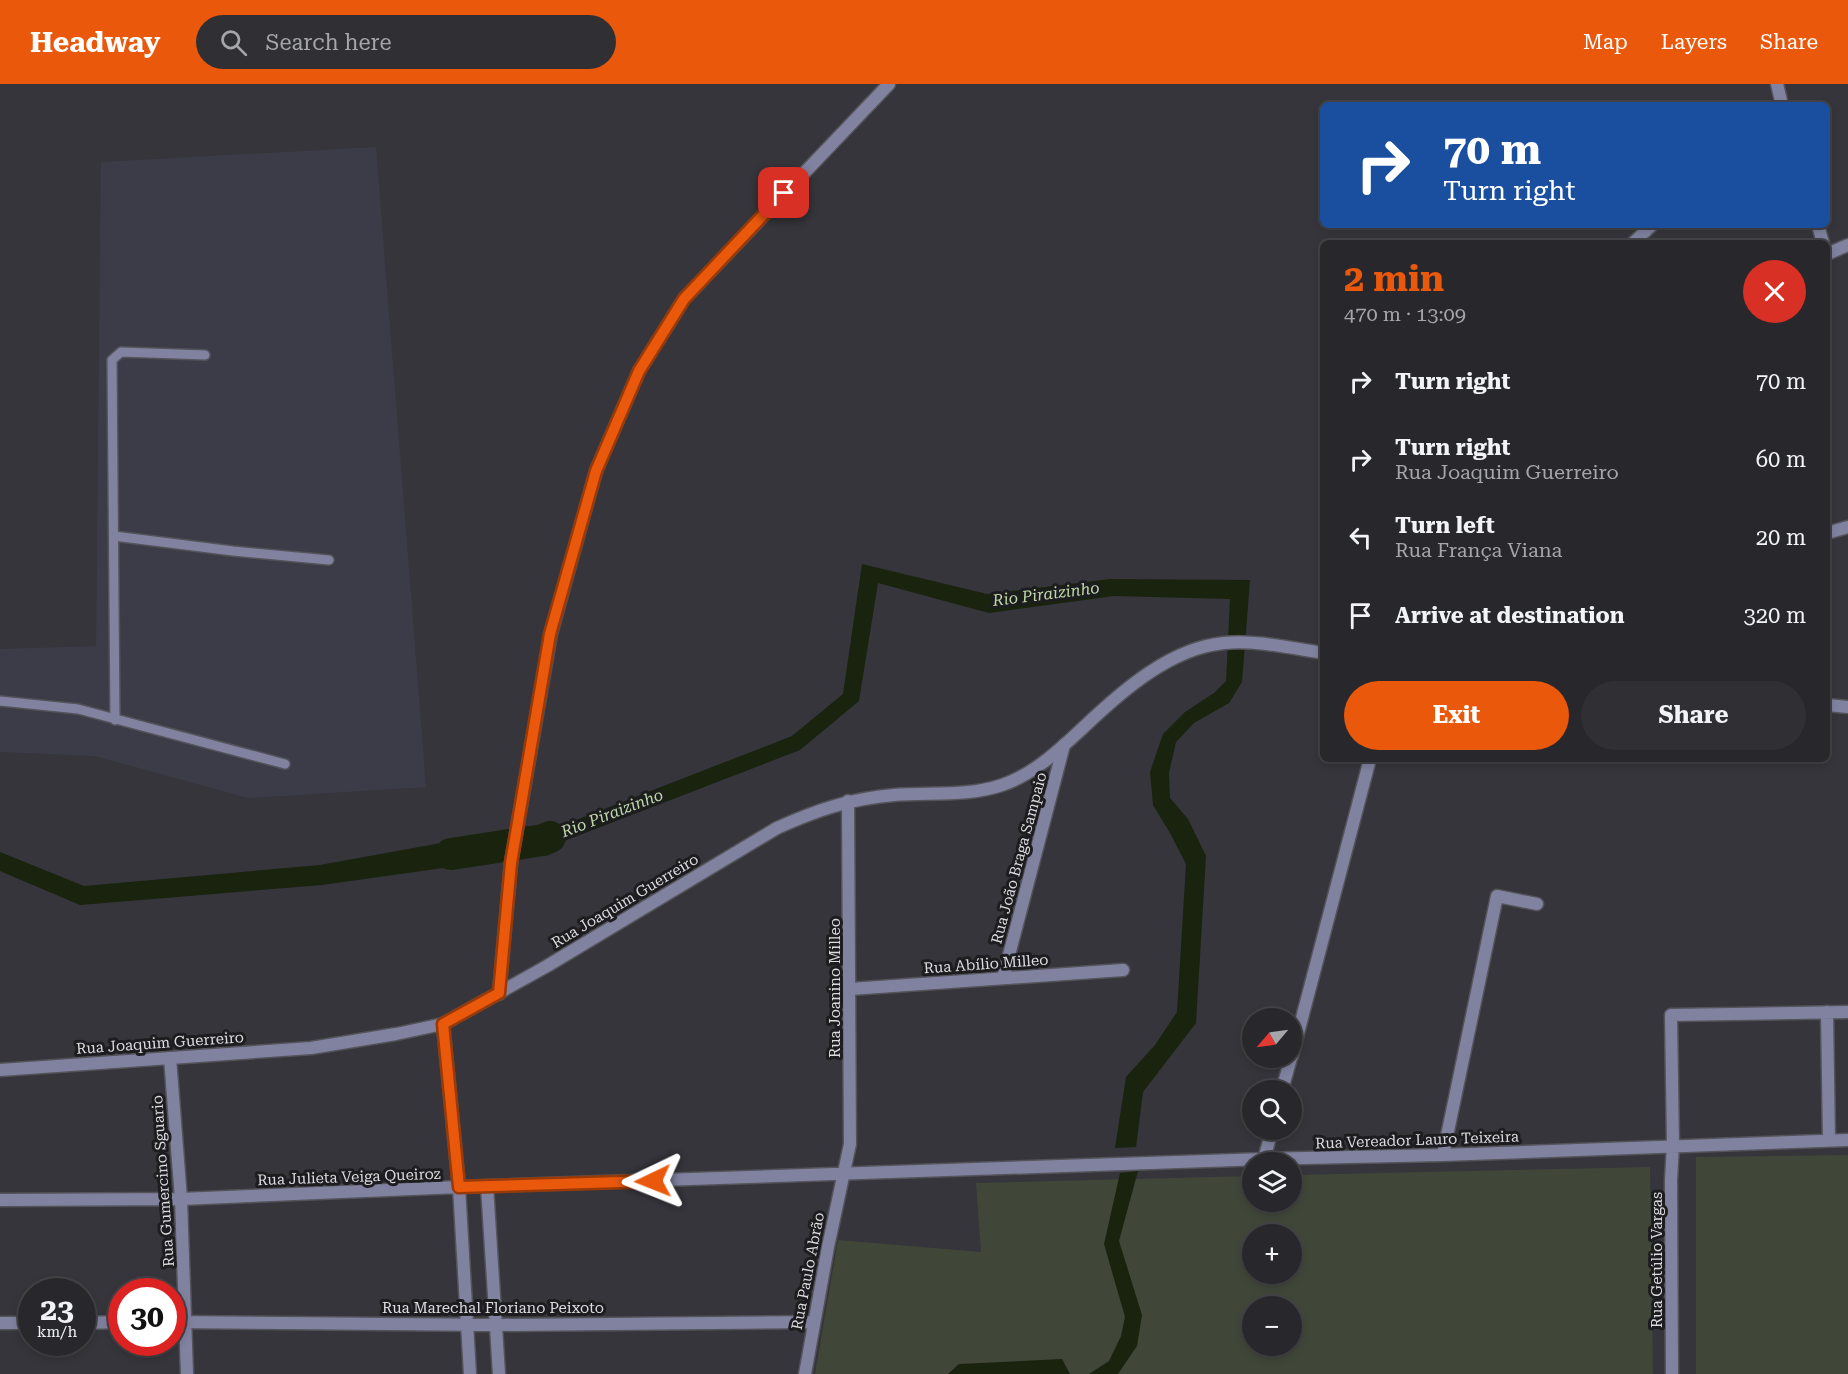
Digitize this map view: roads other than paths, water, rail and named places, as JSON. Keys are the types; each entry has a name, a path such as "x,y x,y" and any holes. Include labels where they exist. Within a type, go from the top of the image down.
{"street":[{"path":"499,993 511,863 550,634 596,471 639,371 684,299 890,84"},
{"path":"1777,84 1781,102"},
{"path":"1636,240 1649,228"},
{"path":"1830,253 1848,245"},
{"path":"1830,532 1848,527"},
{"name":"Rua Joaquim Guerreiro","path":"0,1070 311,1048 443,1024 777,828 811,813 848,801 894,795 966,793 1001,785 1026,775 1064,745 1110,702 1156,668 1193,651 1223,643 1252,643 1320,653"},
{"path":"1830,705 1848,707"},
{"name":"Rua João Braga Sampaio","path":"1003,978 1064,745"},
{"path":"1302,1016 1369,762"},
{"name":"Rua Joanino Milleo","path":"843,1174 850,1144 848,801"},
{"path":"1443,1155 1497,896 1537,904"},
{"name":"Rua Abílio Milleo","path":"850,988 1123,970"},
{"path":"1828,1140 1827,1012 1848,1012"},
{"name":"Rua Getúlio Vargas","path":"1672,1374 1671,1015 1827,1012"},
{"path":"443,1024 459,1187 470,1374"},
{"name":"Rua Gumercino Sguario","path":"170,1058 182,1199 185,1278"},
{"name":"Rua Vereador Lauro Teixeira","path":"1302,1158 1848,1140"},
{"name":"Rua Vereador Lauro Teixeira","path":"843,1174 1242,1160"},
{"name":"Rua Julieta Veiga Queiroz","path":"0,1200 182,1199 843,1174"},
{"name":"Rua Paulo Abrão","path":"805,1374 813,1322 843,1174"},
{"path":"488,1186 499,1374"},
{"name":"Rua Gumercino Sguario","path":"186,1322 187,1374"},
{"name":"Rua Marechal Floriano Peixoto","path":"186,1322 496,1325 813,1322"},
{"path":"0,1323 18,1323"}],"lane":[{"path":"116,720 112,360 121,352 205,355"},
{"path":"114,536 232,551 329,560"},
{"path":"0,701 78,710 285,764"}],"water":[{"path":"862,564 987,594 1110,579 1250,580 1242,682 1229,703 1194,723 1176,742 1169,773 1170,798 1188,819 1206,856 1196,1023 1143,1092 1136,1147 1115,1148 1126,1077 1155,1045 1177,1012 1186,864 1153,805 1150,772 1163,734 1185,712 1214,693 1226,681 1230,599 1114,596 989,613 878,583 859,701 800,750 546,848 516,850 515,837 540,834 792,736 843,694"},
{"path":"496,833 493,861 322,885 80,905 0,871 0,852 84,886 320,865"},
{"path":"1138,1171 1119,1241 1142,1315 1137,1346 1118,1374 1089,1374 1109,1361 1121,1336 1125,1317 1104,1244 1120,1173"},
{"path":"1062,1359 1070,1374 948,1374 959,1364"}],"waterway":[{"name":"Rio Piraizinho","path":"451,854 550,837"}]}
